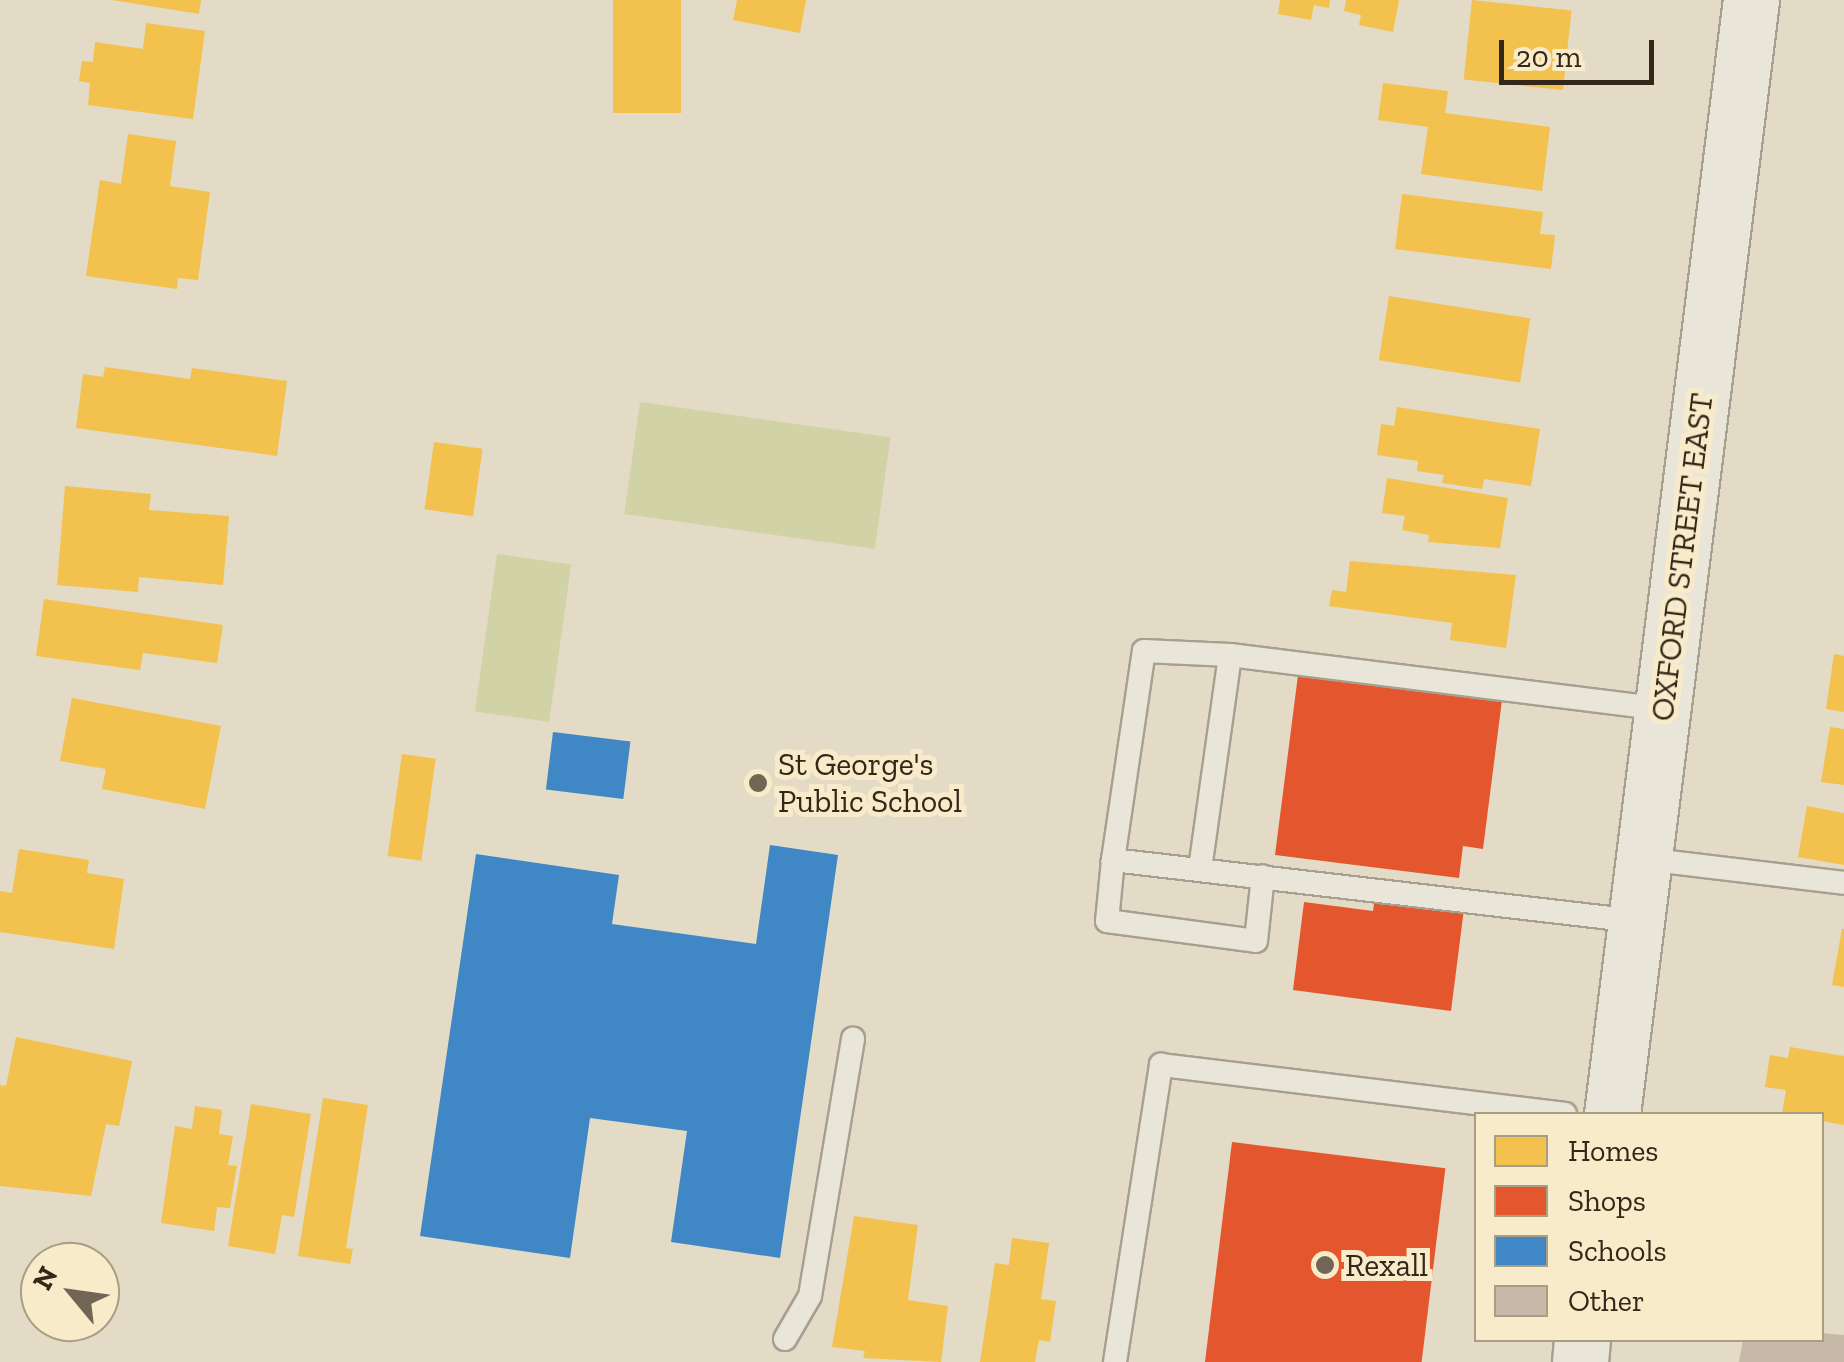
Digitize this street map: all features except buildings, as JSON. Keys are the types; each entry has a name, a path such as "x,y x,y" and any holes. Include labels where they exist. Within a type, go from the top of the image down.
{"main road":[{"name":"OXFORD STREET EAST","path":"1612,1112 1751,0"}],"lane":[{"path":"1264,876 1256,941 1107,921 1144,650 1230,655 1663,709"},
{"path":"1200,869 1230,655"},
{"path":"1644,859 1844,883"},
{"path":"1114,860 1636,921"},
{"path":"785,1340 810,1296 853,1039"},
{"path":"1115,1362 1161,1065 1549,1112"}],"green space":[{"path":"640,402 891,437 875,549 624,514"},
{"path":"497,554 571,564 549,722 475,711"}],"place":[{"name":"St George's Public School","path":"758,783"},
{"name":"Rexall","path":"1325,1265"}]}
